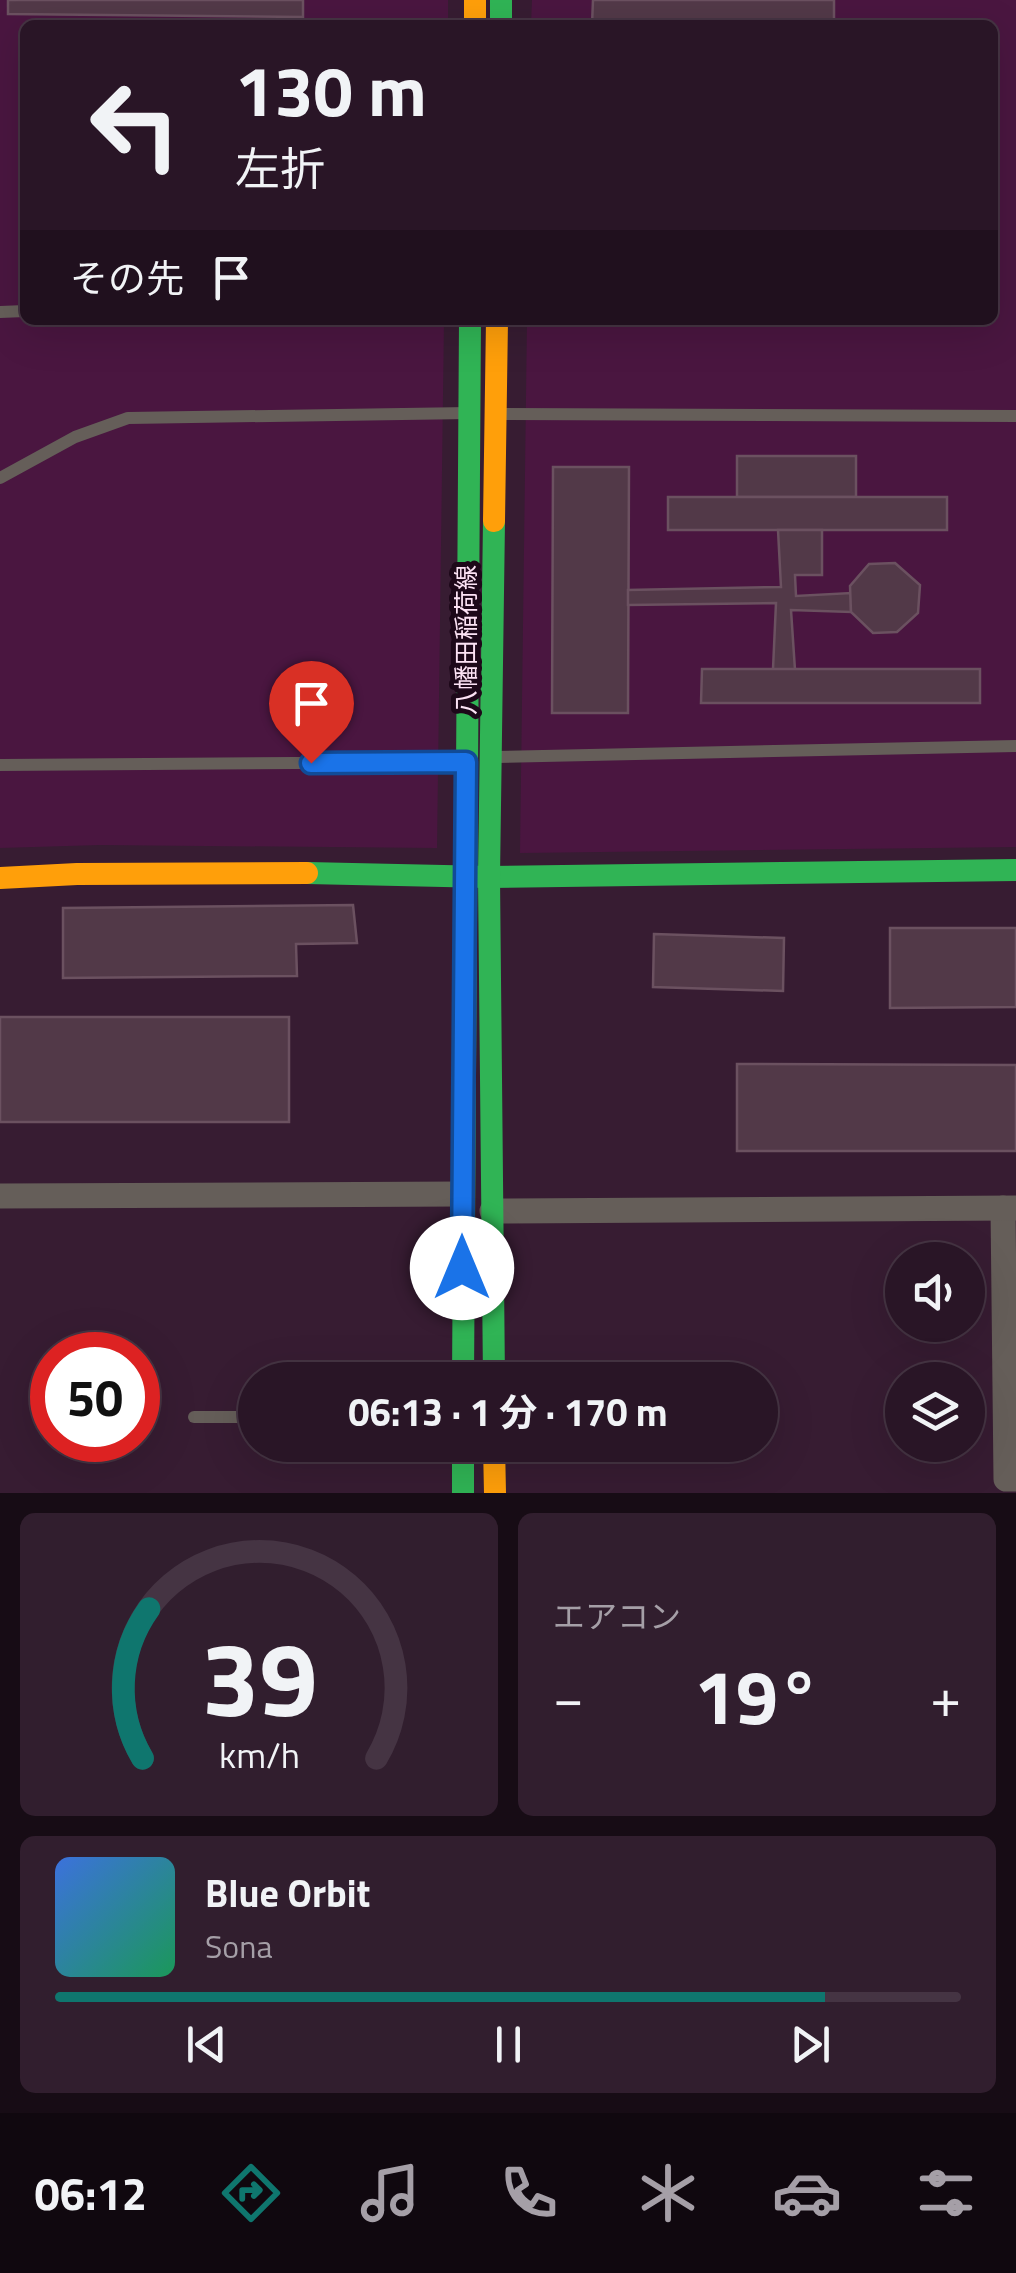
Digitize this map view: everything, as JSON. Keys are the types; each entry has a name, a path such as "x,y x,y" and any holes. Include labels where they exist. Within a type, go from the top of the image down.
{"main road":[{"name":"八幡田稲荷線","path":"462,1362 470,325"},
{"name":"八幡田稲荷線","path":"494,1362 490,877 497,325"},
{"path":"0,878 362,872 490,877 1016,870"},
{"path":"463,1462 463,1493"},
{"path":"494,1462 495,1493"}],"street":[{"path":"0,1196 222,1192 462,1194"},
{"path":"492,1212 1010,1208 1009,1484"}],"lane":[{"path":"0,478 74,437 128,418 469,414 1016,416"},
{"path":"493,757 1016,746"},
{"path":"0,765 466,762"},
{"path":"194,1417 238,1417"}],"shaded area":[{"path":"0,0 448,0 448,20 20,20 20,325 444,325 437,848 0,848"},
{"path":"532,0 1016,0 1016,847 520,853 527,325 998,325 998,20 531,20"}],"building":[{"path":"8,0 303,0 303,17 8,14"},
{"path":"593,0 834,0 834,20 592,20"},
{"path":"737,456 856,456 856,497 737,497"},
{"path":"553,467 629,467 628,713 552,713"},
{"path":"668,497 947,497 947,530 668,530"},
{"path":"778,530 822,530 822,575 795,575 796,596 851,593 851,612 791,610 795,670 773,669 776,603 628,605 628,590 781,587"},
{"path":"895,563 920,585 918,613 897,632 873,633 851,612 850,586 869,564"},
{"path":"702,669 980,669 980,703 701,703"},
{"path":"353,905 357,943 296,944 297,976 63,978 63,908"},
{"path":"890,928 1016,928 1016,1007 890,1008"},
{"path":"654,934 784,938 783,991 653,987"},
{"path":"0,1017 289,1017 289,1122 0,1122"},
{"path":"737,1064 1016,1065 1016,1151 737,1151"}],"traffic: fast":[{"path":"501,0 501,20"},
{"path":"463,1362 470,325"},
{"path":"494,521 489,877 494,1362"},
{"path":"307,873 489,877 1016,870"},
{"path":"463,1462 463,1493"}],"traffic: slow":[{"path":"475,0 475,20"},
{"path":"494,521 497,325"},
{"path":"0,878 307,873"},
{"path":"494,1462 495,1493"}],"route":[{"path":"311,763 466,762 462,1268"}]}
